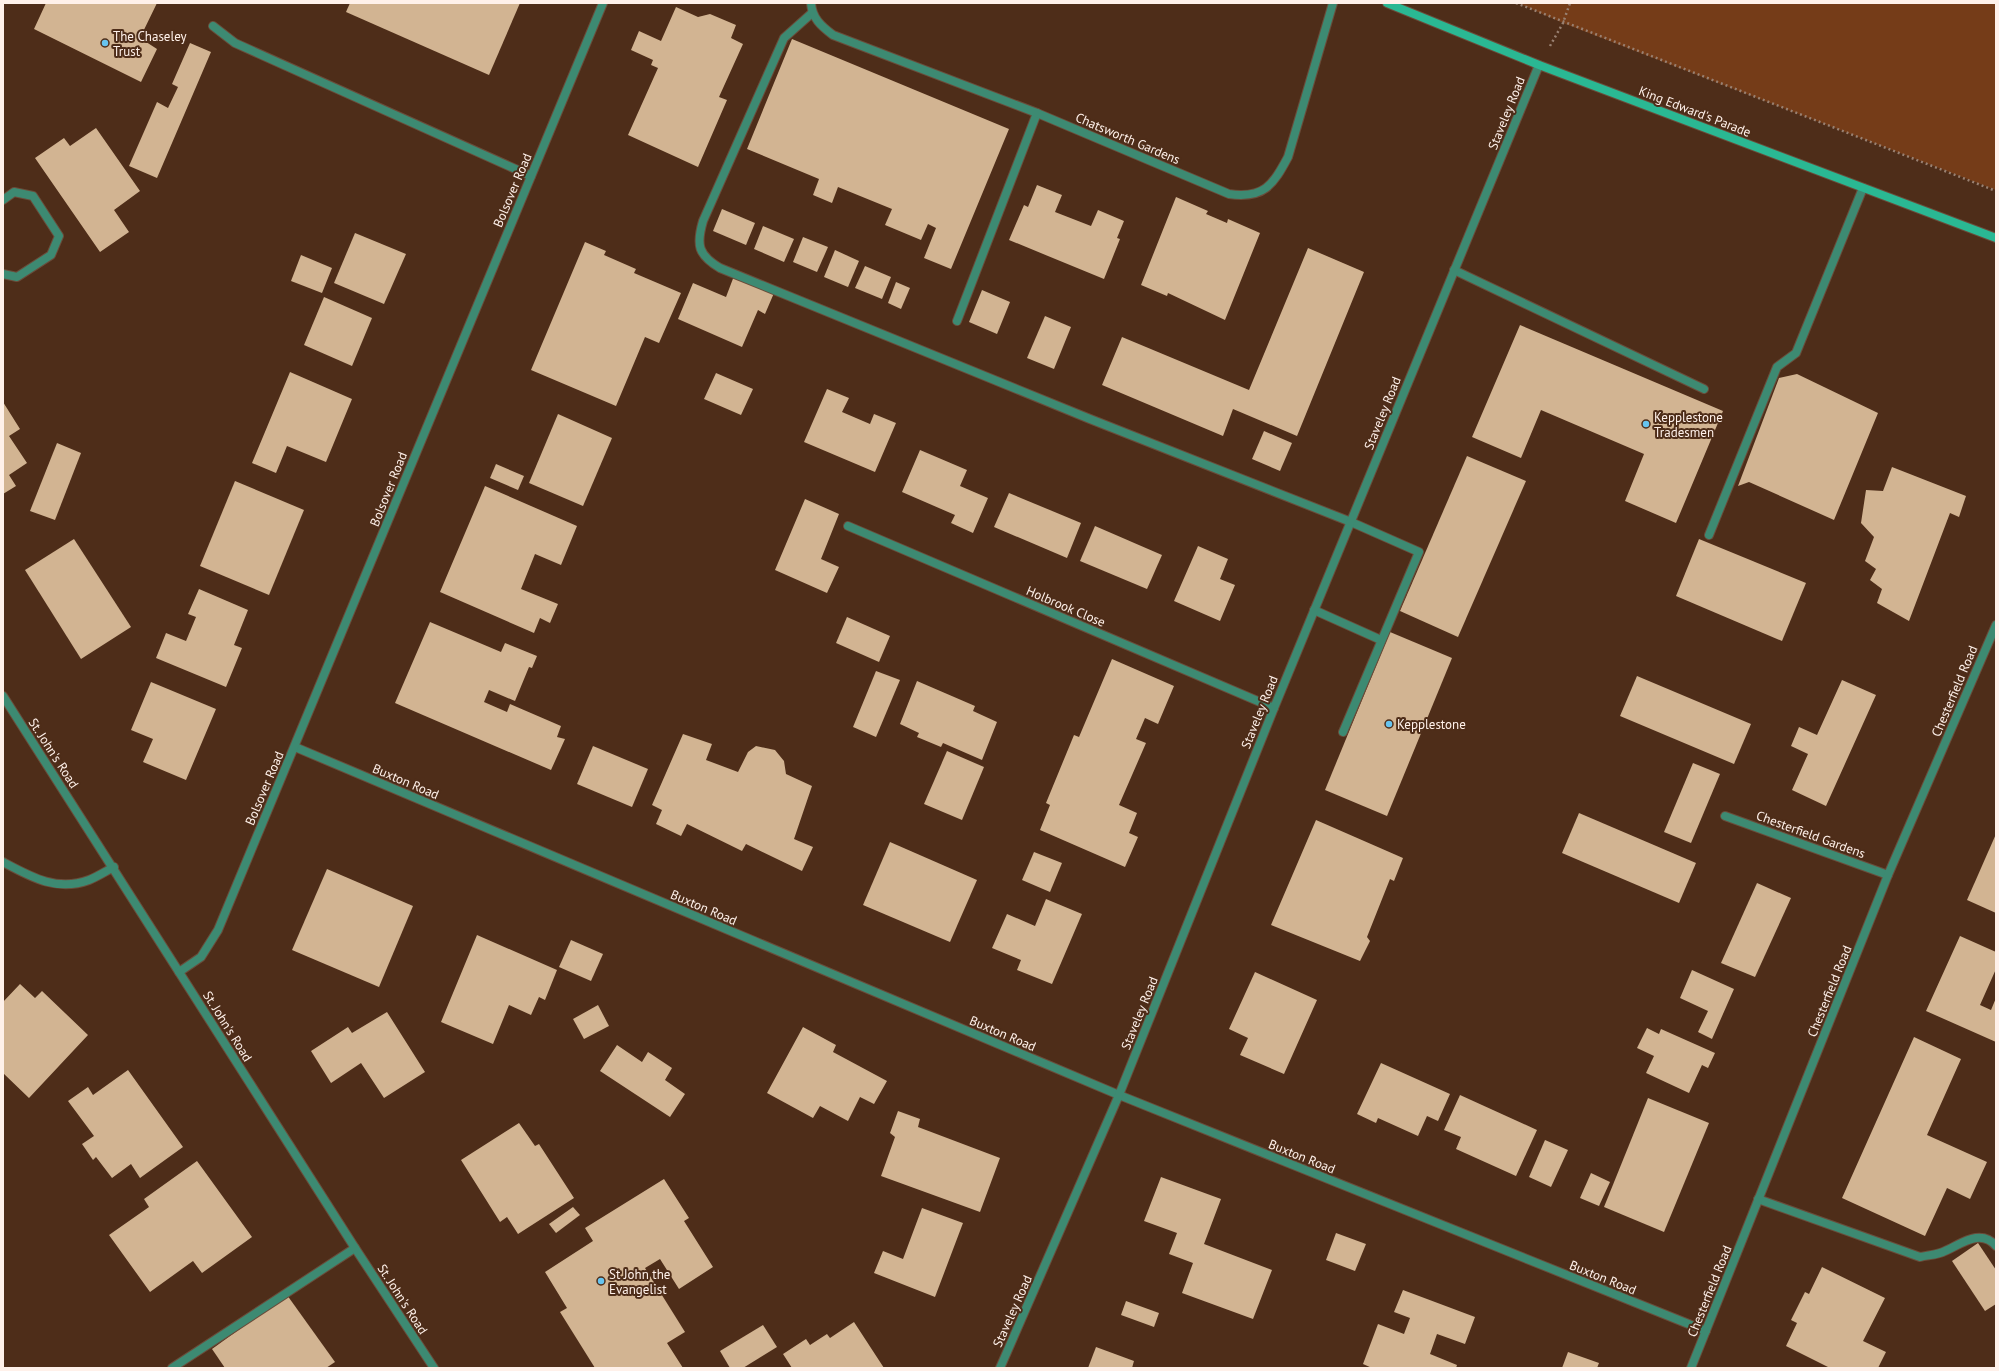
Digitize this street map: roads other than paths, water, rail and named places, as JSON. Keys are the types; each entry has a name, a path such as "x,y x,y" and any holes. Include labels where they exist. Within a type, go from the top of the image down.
{"main road":[{"name":"King Edward's Parade","path":"1387,3 1539,64 1996,238"}],"street":[{"name":"Bolsover Road","path":"179,972 201,957 218,930 603,3"},
{"path":"811,3 812,13 784,38 703,221 698,244 708,261 720,268 1083,416 1350,522 1419,552 1343,732"},
{"name":"Chatsworth Gardens","path":"812,13 822,27 833,35 1037,113 1229,194 1247,196 1263,190 1278,177 1288,157 1333,3"},
{"path":"213,26 235,43 531,176"},
{"name":"Staveley Road","path":"1000,1368 1118,1095 1314,610 1539,64"},
{"path":"956,321 1037,113"},
{"path":"1709,535 1777,367 1796,353 1863,188"},
{"path":"3,200 14,192 34,196 59,236 51,255 17,277 3,274"},
{"path":"1454,270 1704,389"},
{"name":"Holbrook Close","path":"848,526 1274,708"},
{"path":"1314,610 1381,640"},
{"name":"Chesterfield Road","path":"1691,1368 1888,875 1996,625"},
{"name":"St. John's Road","path":"3,696 114,867 355,1248 434,1368"},
{"name":"Buxton Road","path":"295,747 1118,1095 1706,1331"},
{"name":"Chesterfield Gardens","path":"1725,816 1888,875"},
{"path":"3,862 27,875 59,886 88,880 114,867"},
{"path":"1758,1199 1920,1257 1944,1252 1975,1237 1992,1240 1996,1246"},
{"path":"172,1368 355,1248"}],"place":[{"name":"The Chaseley Trust","path":"105,43"},
{"name":"Kepplestone Tradesmen","path":"1646,424"},
{"name":"Kepplestone","path":"1389,724"},
{"name":"St John the Evangelist","path":"601,1281"}]}
